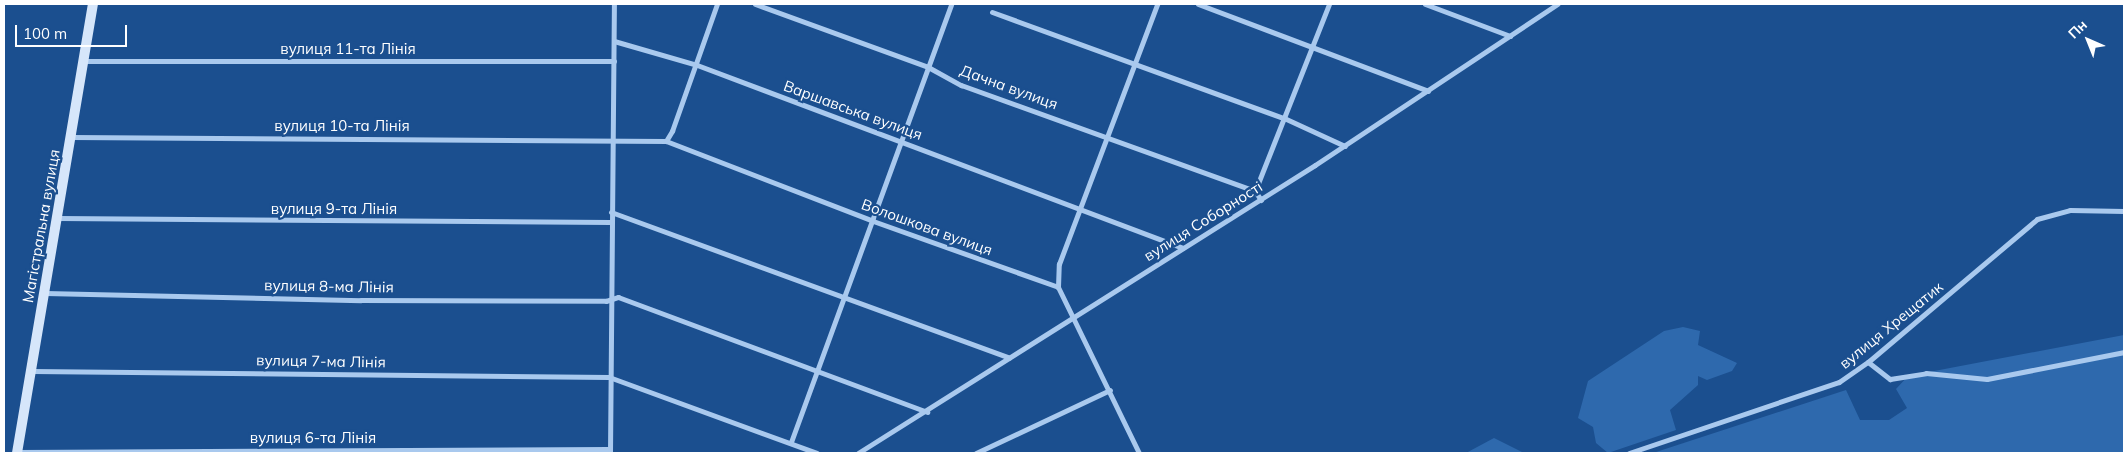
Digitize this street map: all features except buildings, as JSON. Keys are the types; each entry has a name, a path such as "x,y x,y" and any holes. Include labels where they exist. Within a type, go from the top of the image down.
{"street":[{"name":"Магістральна вулиця","path":"17,452 93,4"},
{"path":"610,451 609,377 612,298 610,222 614,4"},
{"path":"666,141 697,65 717,4"},
{"name":"Дачна вулиця","path":"755,4 928,67 961,85 1108,136 1255,191"},
{"path":"791,442 951,4"},
{"path":"1139,453 1110,390 1058,287 1059,264 1082,210 1157,4"},
{"path":"1198,4 1313,46 1428,92"},
{"path":"1261,200 1255,191 1329,4"},
{"path":"1425,4 1510,36"},
{"name":"вулиця Соборності","path":"858,453 927,412 1009,358 1261,200 1428,92 1557,4"},
{"path":"992,12 1284,118 1344,146"},
{"name":"Варшавська вулиця","path":"614,41 697,65 797,104 902,140 1183,248"},
{"name":"вулиця 11-та Лінія","path":"83,61 614,61"},
{"name":"вулиця 10-та Лінія","path":"71,137 612,140"},
{"name":"Волошкова вулиця","path":"612,140 666,141 873,221 1058,287"},
{"name":"вулиця Хрещатик","path":"1629,453 1839,382 1868,362 2037,219 2070,210 2124,211"},
{"path":"611,212 845,296 1009,358"},
{"name":"вулиця 9-та Лінія","path":"58,218 111,220 610,222"},
{"name":"вулиця 8-ма Лінія","path":"45,294 361,300 606,301 618,297 927,412"},
{"path":"1868,362 1890,379 1926,374 1987,379 2068,360 2124,352"},
{"name":"вулиця 7-ма Лінія","path":"32,370 609,377 818,453"},
{"path":"976,453 1110,390"},
{"name":"вулиця 6-та Лінія","path":"17,452 610,451"}],"shaded area":[{"path":"1683,327 1700,331 1698,345 1737,363 1732,371 1707,380 1698,376 1698,385 1670,410 1676,430 1608,453 1596,443 1593,427 1578,418 1588,381 1664,331"},
{"path":"2124,335 2124,453 1653,453 1846,390 1860,420 1889,420 1907,408 1896,389 1908,376"},
{"path":"1494,438 1524,453 1466,453"}]}
